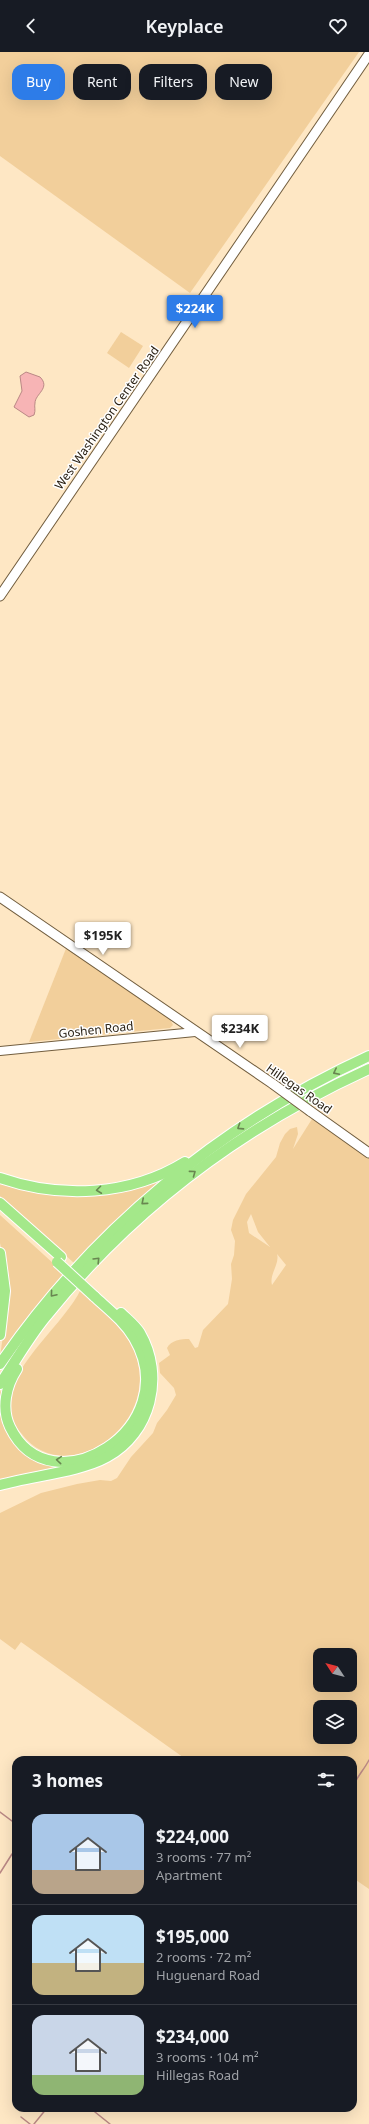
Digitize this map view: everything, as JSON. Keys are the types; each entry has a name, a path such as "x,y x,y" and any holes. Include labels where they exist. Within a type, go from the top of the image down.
{"highway":[{"path":"0,1178 36,1188 57,1191 93,1191 119,1187 165,1173 218,1142 286,1098 369,1056"},
{"path":"0,1384 43,1320 68,1291 112,1244 189,1176 284,1112 369,1069"},
{"path":"0,1364 36,1315 85,1259 134,1210 218,1142"},
{"path":"0,1203 96,1294 132,1323 146,1345 152,1367 153,1384 151,1396 143,1419 130,1438 114,1452 103,1459 88,1464 0,1485"},
{"path":"0,1212 59,1260"},
{"path":"0,1252 5,1291 0,1335"},
{"path":"43,1320 38,1337 10,1382 5,1405 8,1422 23,1445 46,1458 61,1461 76,1460 98,1454 119,1440 135,1420 142,1405 145,1378 142,1358 134,1338 127,1328 96,1294"}],"main road":[{"name":"West Washington Center Road","path":"0,596 369,54"},
{"name":"Hillegas Road","path":"0,897 273,1084 369,1153"}],"street":[{"name":"Goshen Road","path":"0,1051 195,1032"}],"shaded area":[{"path":"0,52 359,52 190,293 0,156"},
{"path":"121,332 143,346 129,368 107,353"},
{"path":"26,372 40,377 44,384 42,391 36,400 34,415 29,417 14,407 22,391 20,376"},
{"path":"67,946 169,1017 173,1025 170,1028 29,1042"},
{"path":"312,1119 369,1156 369,1889 357,1881 357,1756 181,1756 21,1642 15,1650 0,1639 0,1513 41,1493 77,1484 100,1480 111,1481 117,1478 131,1457 153,1433 157,1423 176,1395 174,1388 160,1373 159,1363 170,1355 167,1348 171,1343 189,1339 195,1348 198,1347 203,1330 228,1304 232,1279 231,1264 234,1255 235,1241 231,1230 233,1220 246,1194 276,1157 280,1143 285,1134 290,1129 297,1127 298,1134 293,1149","holes":["251,1214 258,1232 270,1247 249,1233 247,1222","277,1254 286,1265 272,1285 271,1281 278,1258"]},
{"path":"159,1178 161,1180 97,1239 74,1263 0,1196 0,1181 57,1193"},
{"path":"0,1215 65,1274 0,1357 3,1335 5,1265 0,1243"},
{"path":"81,1289 111,1319 131,1344 135,1353 140,1380 135,1405 123,1426 105,1442 83,1453 61,1456 39,1449 21,1433 12,1418 10,1400 13,1386 20,1371 64,1315"},
{"path":"4,1387 1,1398 0,1405 0,1392"},
{"path":"0,1405 1,1418 5,1430 20,1448 29,1455 40,1460 65,1465 0,1480"}],"waterway":[{"path":"357,1779 369,1760"},
{"path":"0,1812 12,1821"},
{"path":"0,1873 12,1854"},
{"path":"34,2124 44,2112"},
{"path":"95,2112 110,2124"},
{"path":"21,2117 30,2124"}]}
